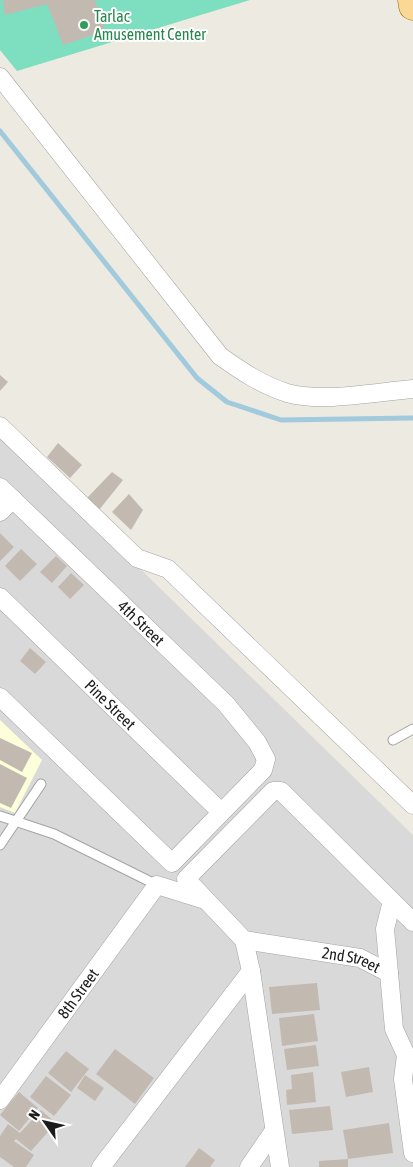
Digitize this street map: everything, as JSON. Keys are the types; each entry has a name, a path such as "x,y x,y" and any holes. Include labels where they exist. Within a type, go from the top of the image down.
{"main road":[{"path":"412,0 413,6"}],"street":[{"path":"0,77 220,356 264,384 288,393 323,396 413,389"},
{"path":"0,426 137,558 168,569 413,805"},
{"name":"4th Street","path":"0,487 226,704 263,752 266,759 263,770 221,812"},
{"path":"0,512 13,499"},
{"name":"Pine Street","path":"0,597 221,812"},
{"path":"0,696 172,863 221,812"},
{"path":"280,1167 251,970 244,940 186,879 272,791 281,791 413,922"},
{"path":"157,885 207,900"},
{"name":"8th Street","path":"0,1100 157,885"},
{"path":"389,973 384,929 392,900"},
{"name":"2nd Street","path":"244,940 360,958 389,973 394,1029 406,1055 403,1078 413,1153"},
{"path":"101,1167 251,970"},
{"path":"249,1167 274,1132"}],"lane":[{"path":"393,740 413,728"},
{"path":"0,845 40,784"},
{"path":"0,816 54,834 157,885"}],"shaded area":[{"path":"0,432 413,835 413,1167 0,1167"},
{"path":"0,720 42,760 15,813 0,807"}],"green space":[{"name":"Tarlac Amusement Center","path":"0,0 250,0 17,71 0,50"}],"building":[{"path":"3,0 95,0 105,31 63,45 47,4 5,15"},
{"path":"0,375 8,382 0,391"},
{"path":"58,443 82,465 70,478 47,457"},
{"path":"112,472 123,480 99,510 87,498"},
{"path":"129,494 143,510 131,530 112,512"},
{"path":"0,533 14,547 0,561"},
{"path":"21,549 37,564 20,581 5,566"},
{"path":"56,556 67,566 52,583 40,572"},
{"path":"71,573 84,585 70,599 58,587"},
{"path":"30,648 46,662 35,674 20,661"},
{"path":"0,738 32,753 22,772 0,760"},
{"path":"0,764 27,778 11,808 0,803"},
{"path":"317,983 320,1010 272,1014 269,987"},
{"path":"314,1014 318,1041 282,1046 279,1018"},
{"path":"316,1045 319,1066 287,1070 284,1049"},
{"path":"115,1049 154,1078 135,1104 96,1074"},
{"path":"66,1051 89,1069 71,1092 48,1073"},
{"path":"369,1067 373,1092 346,1097 341,1072"},
{"path":"313,1072 316,1102 287,1105 286,1090 292,1089 291,1075"},
{"path":"85,1075 104,1088 95,1101 77,1088"},
{"path":"46,1076 71,1095 54,1116 30,1097"},
{"path":"19,1092 38,1108 19,1131 0,1115"},
{"path":"330,1106 333,1130 292,1134 289,1110"},
{"path":"41,1110 56,1123 31,1151 16,1139 14,1141 34,1155 26,1167 14,1167 0,1157 0,1136 8,1124 20,1133"},
{"path":"389,1123 393,1153 348,1159 343,1130"},
{"path":"199,1148 215,1160 210,1167 185,1167"},
{"path":"348,1159 348,1167 319,1167 319,1161"}],"waterway":[{"path":"0,131 197,378 227,402 281,420 413,418"}],"place":[{"name":"Tarlac Amusement Center","path":"84,25"}]}
